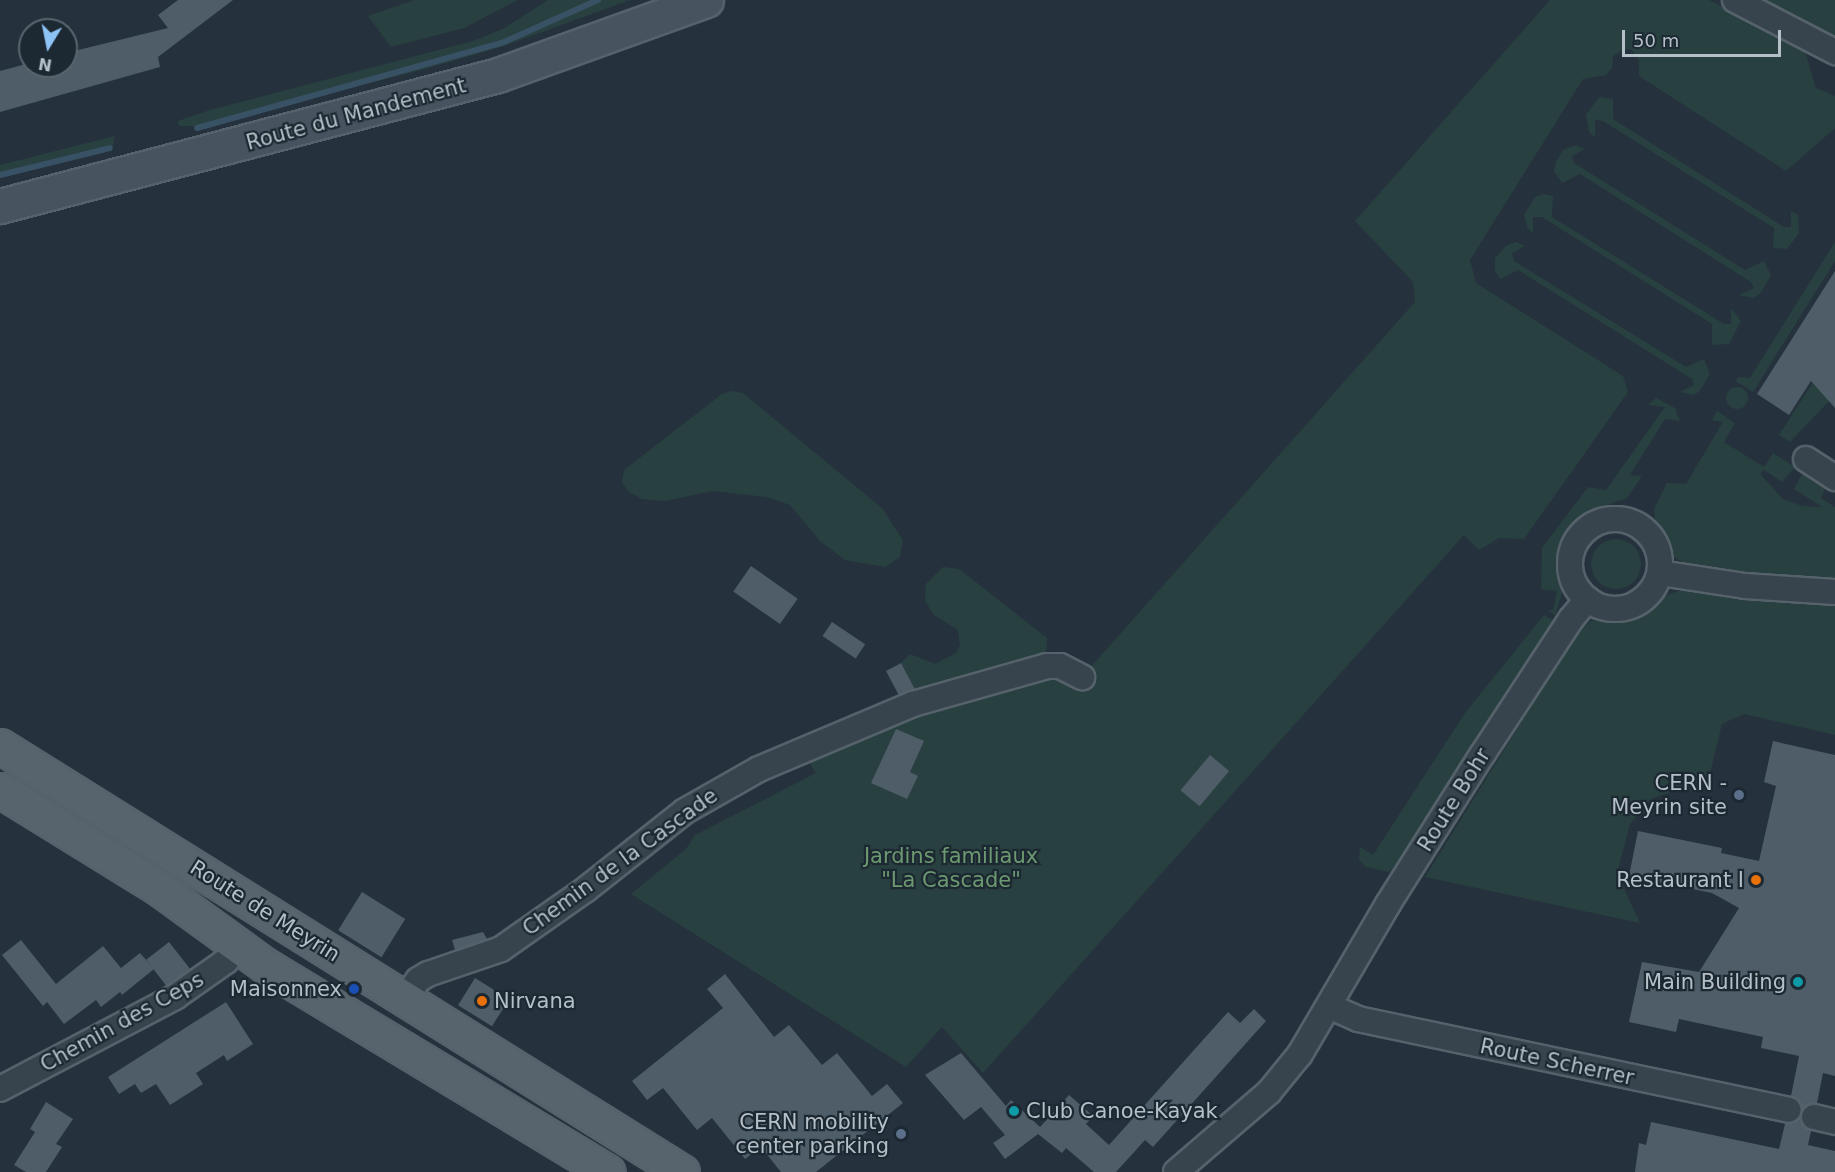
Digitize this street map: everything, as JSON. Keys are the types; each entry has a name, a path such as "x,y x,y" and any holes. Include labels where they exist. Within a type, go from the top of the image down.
{"main road":[{"name":"Route du Mandement","path":"0,206 498,75 706,0"},
{"name":"Route de Meyrin","path":"0,746 405,998 554,1095 682,1172"},
{"name":"Route de Meyrin","path":"0,790 160,889 237,947 608,1172"}],"street":[{"path":"1735,0 1835,52"},
{"path":"1806,459 1835,478"},
{"path":"1621,519 1641,528 1656,544 1660,573 1649,592 1631,606 1609,608 1588,599 1575,582 1570,561 1581,534 1593,525 1621,519"},
{"path":"1660,573 1745,586 1835,592"},
{"name":"Route Bohr","path":"1177,1171 1269,1092 1300,1054 1388,904 1482,755 1570,619 1588,599"},
{"name":"Chemin de la Cascade","path":"405,998 418,980 428,974 501,949 721,787 913,704 1047,666 1060,666 1082,677"},
{"name":"Chemin des Ceps","path":"0,1089 175,997 226,961 237,947"},
{"name":"Route Scherrer","path":"1329,1006 1369,1022 1788,1110"}],"green space":[{"path":"414,0 518,0 464,28 391,47 368,16"},
{"path":"548,0 630,0 501,47 425,69 202,126 179,126 178,121 210,110 473,41 503,29"},
{"name":"Jardins familiaux \"La Cascade\"","path":"1550,0 1709,0 1804,48 1816,88 1835,96 1835,128 1786,171 1639,76 1639,60 1632,50 1625,49 1613,56 1612,68 1606,75 1583,79 1470,260 1476,283 1623,376 1628,392 1524,539 1499,538 1479,550 1464,535 983,1073 942,1027 906,1067 631,894 686,849 695,835 816,773 805,756 890,719 1055,671 1088,670 1415,302 1413,282 1355,221"},
{"path":"1758,0 1835,0 1835,40"},
{"path":"1599,97 1613,99 1613,119 1784,227 1791,227 1791,211 1798,215 1799,233 1787,249 1773,248 1774,228 1603,121 1595,120 1595,137 1589,132 1586,115"},
{"path":"115,136 113,146 105,150 0,178 0,165"},
{"path":"1576,145 1585,149 1572,156 1574,163 1745,270 1764,261 1771,275 1760,294 1753,298 1739,295 1754,288 1751,282 1580,174 1562,183 1554,171 1555,164 1563,150"},
{"path":"1543,194 1553,196 1552,217 1724,324 1731,324 1731,308 1741,321 1729,344 1712,345 1712,324 1542,217 1533,217 1533,233 1528,229 1524,215 1535,197"},
{"path":"1516,242 1525,246 1512,253 1514,261 1686,367 1704,359 1710,374 1699,392 1693,395 1680,392 1694,385 1692,379 1518,270 1501,279 1495,272 1495,258 1506,246"},
{"path":"1835,242 1835,261 1753,392 1736,381 1738,377 1750,378"},
{"path":"1814,381 1829,401 1790,442 1779,435"},
{"path":"1737,387 1745,390 1748,398 1745,406 1737,409 1729,406 1726,398 1729,390"},
{"path":"732,391 743,393 883,509 903,541 900,557 885,567 845,560 820,541 790,505 767,497 713,491 665,501 642,499 629,492 622,482 624,470 722,394"},
{"path":"1656,398 1675,408 1680,421 1665,419 1630,475 1642,476 1627,498 1584,513 1561,540 1557,572 1563,590 1555,616 1548,610 1553,610 1557,591 1541,589 1542,548 1588,487 1606,490 1665,407 1648,405"},
{"path":"1717,411 1735,423 1724,442 1764,467 1773,453 1795,467 1782,482 1764,470 1760,474 1783,499 1802,506 1822,507 1794,489 1803,472 1826,487 1821,498 1835,507 1835,583 1753,578 1689,566 1672,556 1656,527 1654,509 1667,483 1686,484 1723,422 1712,420"},
{"path":"1616,539 1634,546 1641,564 1634,582 1616,589 1598,582 1591,564 1598,546"},
{"path":"943,567 959,569 1047,638 1046,658 923,691 915,690 901,663 910,654 935,664 956,653 960,645 958,630 934,615 925,601 926,584"},
{"path":"1685,589 1738,600 1835,606 1835,735 1744,714 1722,724 1711,769 1702,781 1651,799 1630,824 1617,874 1640,923 1425,877 1578,631 1591,621 1637,617 1666,595"},
{"path":"1544,615 1552,620 1550,626 1406,854 1389,872 1366,867 1359,860 1360,847 1373,855 1465,713"}],"building":[{"path":"178,0 233,0 158,57 160,67 0,112 0,71 18,66 18,78 78,78 78,50 168,28 158,15"},
{"path":"1835,271 1835,408 1811,381 1789,415 1757,394"},
{"path":"751,566 798,599 780,624 733,591"},
{"path":"832,622 865,644 856,658 822,636"},
{"path":"901,663 915,689 900,697 886,671"},
{"path":"896,729 924,741 910,772 918,776 907,799 871,783"},
{"path":"1773,741 1835,755 1835,1076 1823,1073 1817,1103 1802,1110 1798,1100 1791,1096 1799,1056 1761,1048 1763,1037 1679,1019 1676,1032 1629,1022 1642,962 1699,972 1739,908 1712,893 1629,876 1638,831 1722,848 1721,853 1759,861 1776,786 1764,782"},
{"path":"1210,755 1229,771 1200,806 1180,790"},
{"path":"362,892 405,919 381,957 338,930"},
{"path":"483,932 487,939 455,950 452,940"},
{"path":"21,940 56,984 103,946 121,968 140,953 154,969 122,995 120,992 101,1007 96,1000 64,1024 47,1002 43,1006 2,955"},
{"path":"169,942 190,969 167,987 146,960"},
{"path":"725,974 774,1037 789,1025 822,1065 837,1053 872,1096 887,1084 903,1103 816,1172 781,1172 761,1147 745,1159 712,1118 697,1130 663,1088 647,1100 632,1081 723,1008 707,989"},
{"path":"475,978 509,999 492,1026 458,1005"},
{"path":"226,1002 253,1044 227,1061 224,1055 196,1073 203,1084 170,1105 156,1084 141,1093 135,1084 119,1094 108,1077"},
{"path":"1254,1009 1266,1021 1153,1147 1145,1140 1116,1172 1094,1172 1066,1148 1062,1153 1038,1134 1005,1159 993,1143 1005,1135 981,1107 964,1120 925,1075 961,1053 1006,1106 1011,1100 1040,1127 1069,1095 1093,1116 1086,1124 1109,1145 1228,1012 1240,1023"},
{"path":"46,1102 73,1119 56,1144 62,1147 46,1172 26,1172 14,1165 35,1132 30,1129"},
{"path":"1800,1117 1804,1127 1811,1131 1808,1145 1835,1151 1835,1172 1635,1172 1639,1143 1646,1145 1651,1122 1779,1149 1785,1124"}],"waterway":[{"path":"197,128 504,42 598,0"},
{"path":"0,175 110,148"}],"place":[{"name":"CERN - Meyrin site","path":"1739,795"},
{"name":"Restaurant I","path":"1756,880"},
{"name":"Main Building","path":"1798,982"},
{"name":"Maisonnex","path":"354,989"},
{"name":"Nirvana","path":"482,1001"},
{"name":"Club Canoe-Kayak","path":"1014,1111"},
{"name":"CERN mobility center parking","path":"901,1134"}]}
